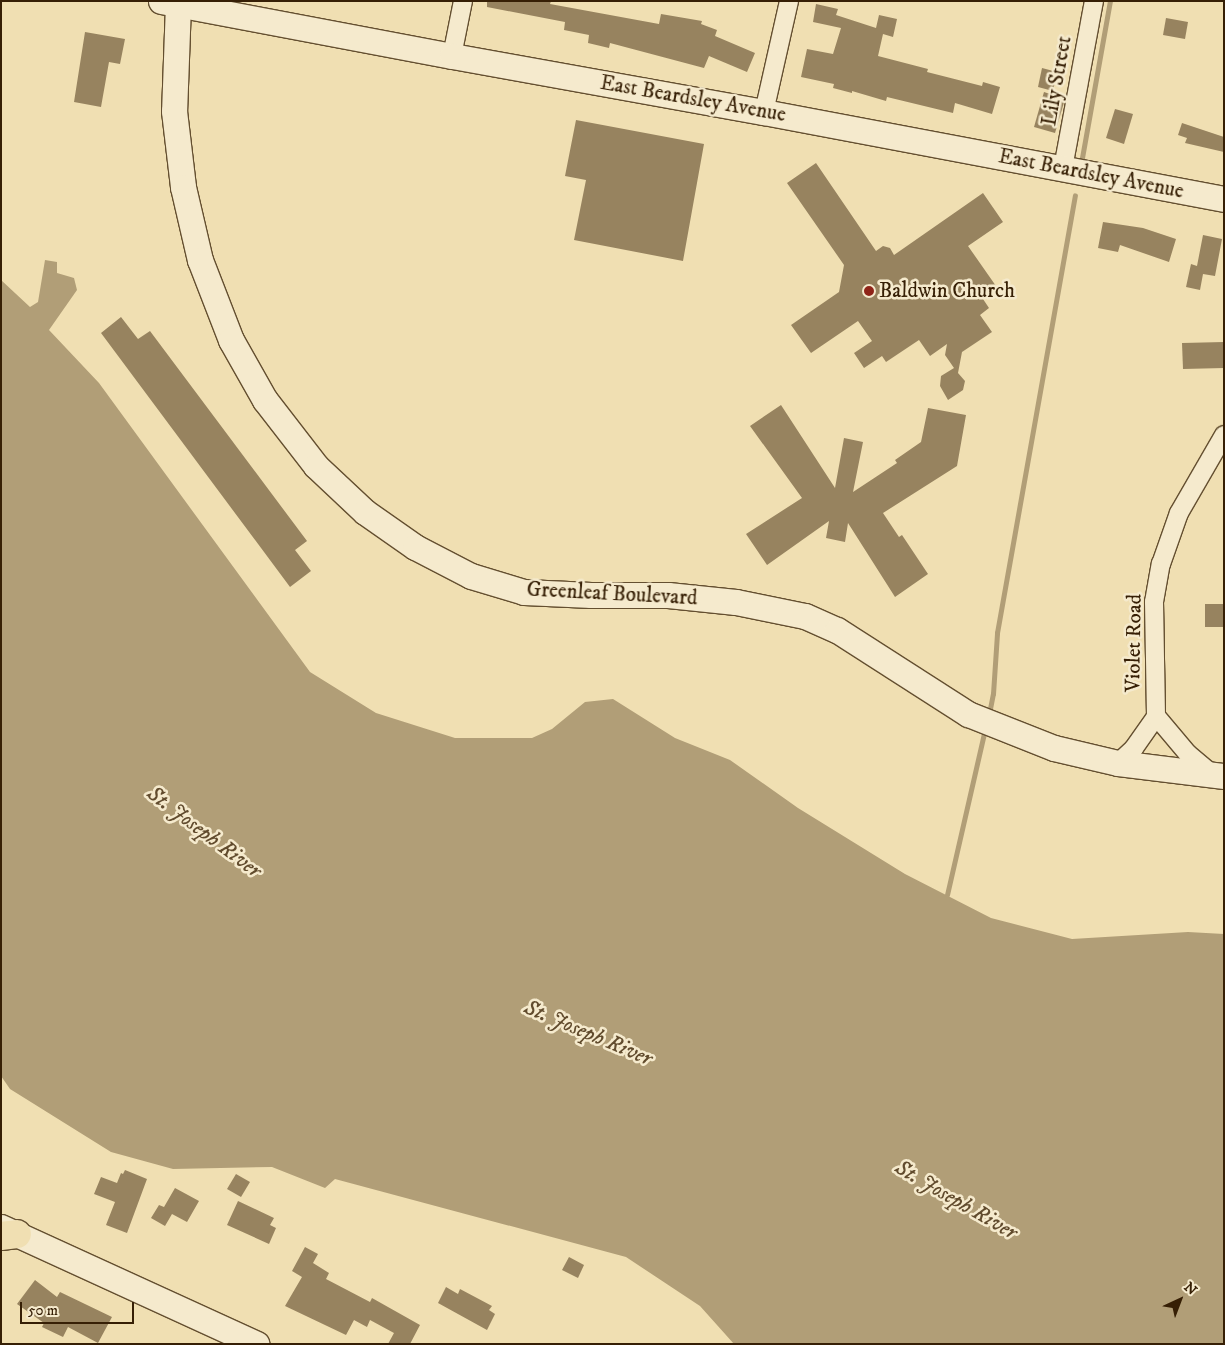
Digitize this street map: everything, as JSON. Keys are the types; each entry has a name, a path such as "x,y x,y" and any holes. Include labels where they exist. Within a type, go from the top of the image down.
{"street":[{"path":"452,56 463,1"},
{"path":"764,112 789,1"},
{"name":"Lily Street","path":"1063,168 1094,1"},
{"name":"East Beardsley Avenue","path":"170,3 1224,199"},
{"name":"Greenleaf Boulevard","path":"170,3 174,111 183,187 200,260 231,340 265,400 316,466 365,512 415,547 471,576 524,592 591,596 668,595 736,602 805,616 838,630 968,714 1054,748 1118,763 1219,776"},
{"name":"Violet Road","path":"1118,763 1134,748 1156,716 1154,602 1161,564 1179,514 1224,435"},
{"path":"1156,716 1188,754 1219,776"},
{"path":"7,1232 256,1344"}],"water":[{"name":"St. Joseph River","path":"45,260 57,262 57,273 74,278 77,290 49,330 99,383 310,672 376,713 455,738 532,738 552,729 585,702 613,699 675,738 730,760 798,808 905,874 991,918 1072,939 1188,932 1224,934 1224,1344 734,1344 700,1306 626,1257 335,1179 325,1188 272,1167 173,1169 111,1152 10,1089 1,1076 1,280 30,307 38,302"}],"building":[{"path":"487,1 551,1 550,4 659,24 661,14 702,21 701,24 717,30 715,36 755,53 747,72 709,56 704,68 610,43 609,48 588,43 589,35 564,30 565,22 487,7"},
{"path":"816,4 838,9 836,15 876,28 879,15 897,19 893,37 883,34 878,56 928,69 927,72 982,86 983,82 1000,87 992,114 955,103 953,113 887,97 886,101 852,91 852,93 833,88 834,84 801,77 807,49 833,54 841,28 813,22"},
{"path":"1166,18 1188,22 1185,39 1163,35"},
{"path":"85,32 125,39 120,64 109,62 101,107 74,102"},
{"path":"1042,68 1057,72 1053,91 1038,87"},
{"path":"1044,92 1065,99 1055,133 1034,127"},
{"path":"1115,109 1133,114 1124,144 1106,138"},
{"path":"576,120 704,144 683,261 574,240 586,180 565,176"},
{"path":"1182,123 1224,137 1224,152 1185,143 1187,138 1178,135"},
{"path":"816,163 876,251 883,246 890,248 894,255 983,193 1003,222 968,246 996,286 981,296 989,308 980,315 992,332 962,352 958,373 965,381 963,390 948,400 940,386 941,376 954,368 945,355 947,344 930,356 919,340 886,362 882,356 864,368 854,353 872,341 858,321 811,353 791,325 839,292 844,265 787,183"},
{"path":"1103,222 1143,228 1176,239 1169,262 1120,245 1118,252 1098,248"},
{"path":"1203,235 1222,239 1215,276 1203,274 1200,290 1186,287 1191,264 1197,266"},
{"path":"121,317 138,339 150,331 307,541 295,550 311,571 290,587 101,333"},
{"path":"1224,342 1224,368 1183,369 1182,343"},
{"path":"781,405 835,488 844,438 863,442 853,492 897,463 895,460 921,442 928,408 966,415 957,466 883,513 899,537 902,535 928,574 895,597 848,523 845,542 826,538 829,521 767,565 746,534 802,498 750,426"},
{"path":"1205,604 1224,604 1224,627 1205,627"},
{"path":"125,1170 147,1179 127,1233 106,1225 115,1202 94,1194 101,1177 117,1183 121,1173 123,1174"},
{"path":"236,1174 250,1182 241,1197 227,1189"},
{"path":"175,1188 199,1201 187,1222 172,1214 165,1226 151,1218 159,1205 164,1207"},
{"path":"238,1201 274,1218 270,1225 276,1228 269,1244 227,1225"},
{"path":"305,1247 318,1254 313,1263 329,1273 326,1279 370,1302 372,1298 420,1325 410,1344 388,1344 394,1333 370,1320 367,1327 354,1320 346,1335 285,1306 302,1277 292,1271"},
{"path":"569,1257 584,1265 578,1278 562,1270"},
{"path":"35,1280 57,1297 60,1292 112,1317 98,1343 68,1327 63,1337 42,1327 44,1323 17,1304"},
{"path":"446,1287 458,1294 460,1289 492,1306 489,1310 495,1314 487,1330 438,1303"}],"waterway":[{"path":"1082,158 1110,1"},
{"path":"989,714 993,694 997,633 1075,196"},
{"path":"947,895 985,729"}],"place":[{"name":"Baldwin Church","path":"869,291"}]}
